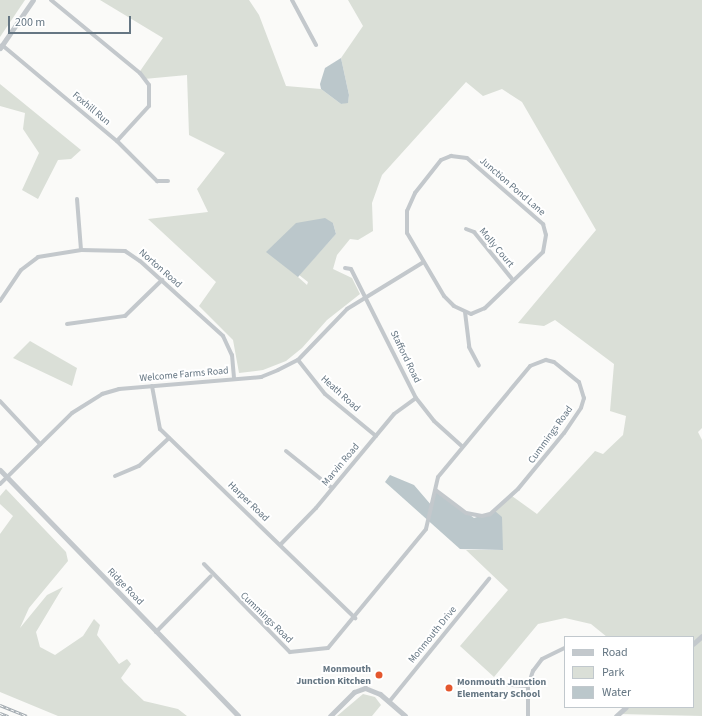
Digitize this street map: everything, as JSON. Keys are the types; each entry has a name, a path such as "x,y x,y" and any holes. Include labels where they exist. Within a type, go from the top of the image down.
{"street":[{"path":"1,47 33,0"},
{"path":"51,0 140,73 150,85 148,106 117,142"},
{"path":"292,0 316,45"},
{"name":"Foxhill Run","path":"1,47 117,142 157,181 168,181"},
{"name":"Junction Pond Lane","path":"460,156 467,158 543,224 546,244 543,252 512,279 485,308 471,314 465,312 444,296 422,263 407,233 410,201 441,160 460,156"},
{"path":"77,199 81,250"},
{"name":"Molly Court","path":"466,229 474,232 512,279"},
{"name":"Norton Road","path":"1,298 21,270 33,260 81,250 125,251 162,280 223,336 232,355 234,379"},
{"path":"367,298 422,263"},
{"name":"Stafford Road","path":"345,268 351,269 367,298 416,398 434,421 462,446"},
{"path":"67,324 125,316 162,280"},
{"name":"Welcome Farms Road","path":"0,484 72,413 102,394 152,386 261,377 298,360 330,323 367,298"},
{"path":"465,312 469,347 479,366"},
{"name":"Heath Road","path":"298,360 325,394 376,436"},
{"name":"Cummings Road","path":"204,564 211,576 290,652 328,648 355,618 426,529 438,477 462,446 537,362 554,362 583,389 581,408 564,433 518,489 490,514 482,516 466,513 436,490"},
{"name":"Harper Road","path":"152,386 156,420 169,438 281,544 355,618"},
{"name":"Marvin Road","path":"281,544 332,488 394,414 416,398"},
{"path":"0,401 40,444"},
{"path":"115,476 139,466 169,438"},
{"path":"286,450 332,488"},
{"name":"Ridge Road","path":"0,470 238,716"},
{"path":"156,632 211,576"},
{"name":"Monmouth Drive","path":"388,702 489,579"},
{"path":"694,643 702,636"},
{"path":"528,716 528,686 533,671 542,659 564,648"},
{"path":"499,684 528,686"},
{"path":"330,716 362,689 373,690 404,716"},
{"path":"616,716 625,708"}],"green space":[{"path":"0,0 25,0 0,37"},
{"path":"100,0 249,0 259,15 286,86 321,89 341,104 348,102 349,95 341,58 363,26 348,0 702,0 702,428 698,432 702,440 702,716 619,714 625,708 694,708 694,636 606,636 591,624 565,618 538,624 494,677 460,646 508,590 466,550 503,550 495,511 512,496 537,514 595,451 603,454 623,435 626,416 610,411 614,364 555,320 544,326 518,323 596,230 522,102 502,89 483,96 466,82 382,175 372,203 373,231 358,240 350,239 337,255 333,269 352,278 360,294 327,320 302,348 286,361 263,370 239,373 233,340 199,306 216,282 148,219 208,212 197,189 225,153 189,135 187,75 144,79 138,74 163,38","holes":["333,223 336,234 300,274","299,275 308,282 307,285 298,277"]},
{"path":"0,84 81,150 71,159 58,160 38,199 22,190 39,153 23,129 25,113 0,106"},
{"path":"30,341 77,368 72,386 13,358"},
{"path":"6,489 66,552 68,561 29,608 20,628 47,595 63,587 36,632 40,647 55,655 83,636 94,619 100,625 97,635 119,664 127,659 131,664 121,678 124,682 144,701 178,709 187,716 58,716 0,692 0,534 13,516 0,504 0,496"},
{"path":"363,694 375,697 381,705 372,716 337,716"}],"water":[{"path":"341,58 349,95 348,103 341,104 321,89 320,84 325,68"},
{"path":"325,218 333,223 336,234 298,277 266,252 296,223"},
{"path":"390,475 414,485 432,506 435,489 474,518 495,511 502,517 503,550 460,549 385,482"}],"railway":[{"path":"0,705 27,716"},
{"path":"0,713 8,716"}],"place":[{"name":"Monmouth Junction Kitchen","path":"379,675"},
{"name":"Monmouth Junction Elementary School","path":"449,688"}]}
